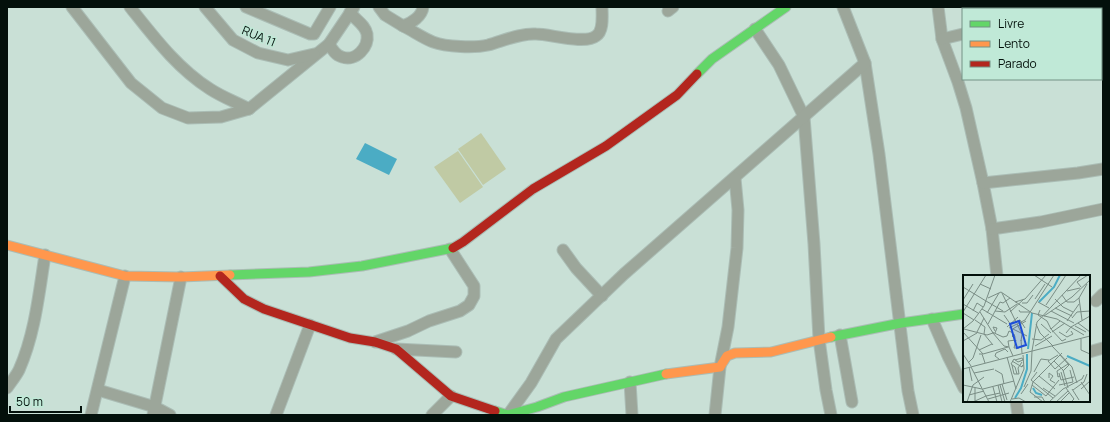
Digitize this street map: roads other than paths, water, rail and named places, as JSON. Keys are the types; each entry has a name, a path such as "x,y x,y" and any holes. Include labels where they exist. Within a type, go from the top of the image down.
{"street":[{"path":"72,7 132,83 149,99 162,108 188,118 221,117 249,109 329,44 353,9"},
{"path":"130,7 160,45 182,67 210,89 249,109"},
{"name":"RUA 11","path":"205,7 233,40 258,53 288,60 318,54"},
{"path":"246,7 310,34 314,34 319,28 330,7"},
{"path":"379,7 385,15 433,42 450,45 486,46 513,38 535,34 580,40 591,39 599,33 602,7"},
{"path":"403,26 417,19 423,11 423,7"},
{"path":"7,245 125,276 181,277 309,272 362,266 450,249 463,242 533,189 612,142 677,95 712,59 786,7"},
{"path":"844,7 865,63 879,154 901,323 908,391 914,415"},
{"path":"938,7 942,39 966,108 983,183 992,228 997,275"},
{"path":"329,44 336,54 349,58 361,52 365,47 367,33 364,27 356,19 353,9"},
{"path":"755,29 778,65 804,117 814,244 819,339 831,415"},
{"path":"942,39 962,34"},
{"path":"508,415 531,383 556,339 624,274 865,63"},
{"path":"983,183 1103,169"},
{"path":"715,415 720,367 728,327 737,248 738,210 735,178"},
{"path":"992,228 1041,222 1103,210"},
{"path":"375,342 408,331 429,321 460,311 469,305 474,296 474,286 450,249"},
{"path":"563,250 576,268 602,296"},
{"path":"7,388 19,371 28,346 45,255"},
{"path":"92,415 125,276"},
{"path":"220,276 244,299 264,309 350,338 375,342 396,349 456,352"},
{"path":"154,411 181,277"},
{"path":"720,367 727,356 735,353 771,352 819,339 901,323 963,314"},
{"path":"932,319 948,356 959,366 963,384"},
{"path":"276,415 310,325"},
{"path":"840,335 852,402"},
{"path":"1090,352 1103,348"},
{"path":"396,349 451,396 508,415 537,407 564,397 630,382 670,373 720,367"},
{"path":"630,382 632,415"},
{"path":"98,390 154,411 170,415"},
{"path":"432,415 451,396"},
{"path":"1016,402 1018,415"}],"water":[{"path":"365,143 397,159 389,175 356,159"}]}
